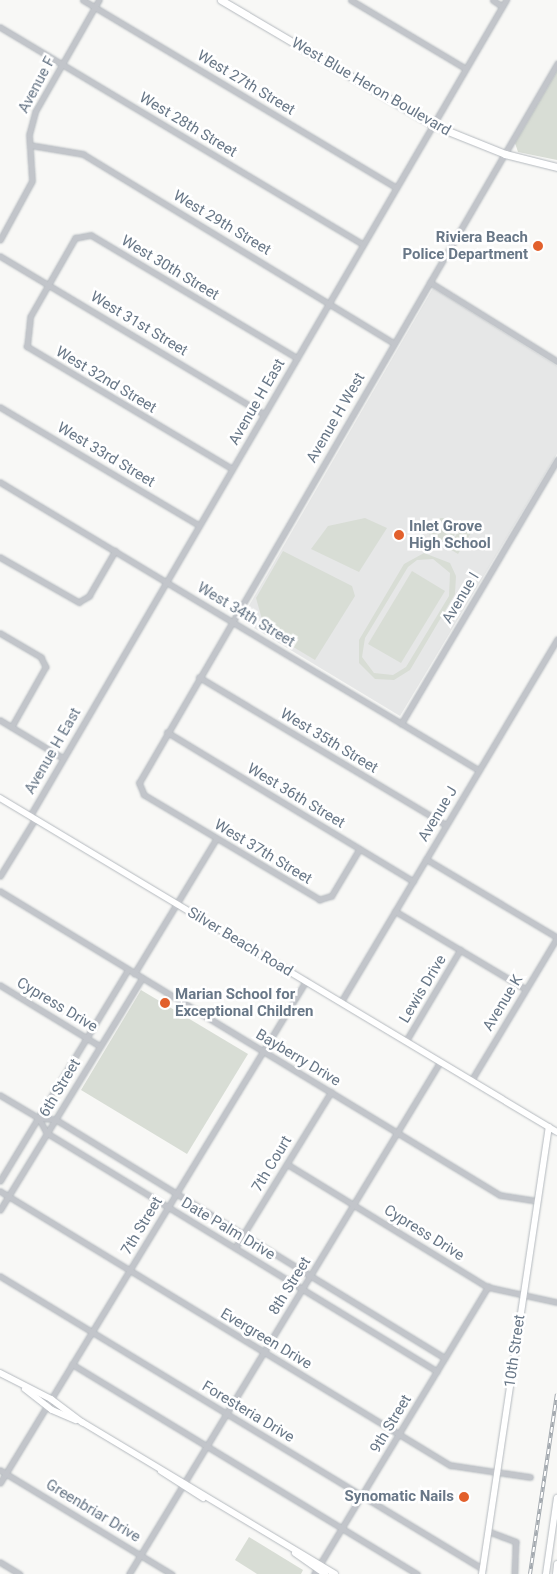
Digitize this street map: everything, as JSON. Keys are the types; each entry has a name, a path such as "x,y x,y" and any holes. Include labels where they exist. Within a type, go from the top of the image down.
{"main road":[{"name":"West Blue Heron Boulevard","path":"221,0 433,125 504,154 557,167"}],"street":[{"name":"West 27th Street","path":"83,0 396,187"},
{"name":"Avenue F","path":"0,240 32,181 30,145 32,119 99,0"},
{"path":"351,0 465,68"},
{"path":"493,0 502,6"},
{"name":"Avenue H East","path":"0,876 64,758 506,0"},
{"name":"West 28th Street","path":"0,27 363,244"},
{"name":"Avenue H West","path":"139,787 167,732 557,64"},
{"name":"West 29th Street","path":"30,145 83,154 394,343"},
{"name":"West 30th Street","path":"48,285 75,238 87,234 297,358"},
{"name":"West 31st Street","path":"0,256 264,414"},
{"path":"430,282 557,361"},
{"name":"West 32nd Street","path":"48,285 30,317 27,346 232,469"},
{"name":"West 33rd Street","path":"0,406 199,525"},
{"name":"Avenue I","path":"401,724 557,460"},
{"name":"West 34th Street","path":"0,482 479,770"},
{"path":"0,557 79,602 88,596 115,551"},
{"path":"0,633 40,657 46,667 12,727"},
{"name":"Avenue J","path":"340,1002 557,639"},
{"name":"West 35th Street","path":"199,677 446,825"},
{"path":"0,720 64,758"},
{"name":"West 36th Street","path":"167,732 413,881"},
{"name":"West 37th Street","path":"139,787 216,839 320,900 332,896 360,849"},
{"name":"Silver Beach Road","path":"0,798 557,1132"},
{"path":"134,974 216,839"},
{"path":"426,859 557,937"},
{"name":"Bayberry Drive","path":"0,891 500,1195 538,1200"},
{"path":"395,911 526,989"},
{"name":"Avenue K","path":"471,1081 557,937"},
{"name":"Lewis Drive","path":"406,1040 460,950"},
{"name":"6th Street","path":"0,1181 128,970"},
{"name":"6th Street","path":"0,1210 142,978"},
{"name":"7th Street","path":"0,1483 306,981"},
{"name":"Cypress Drive","path":"0,985 100,1046"},
{"name":"8th Street","path":"129,1574 313,1274 440,1062"},
{"name":"7th Court","path":"235,1248 330,1092"},
{"name":"Date Palm Drive","path":"0,1095 39,1118 55,1119 313,1274 445,1358"},
{"path":"39,1118 47,1133"},
{"name":"10th Street","path":"482,1572 549,1127"},
{"name":"Date Palm Drive","path":"47,1133 437,1371"},
{"name":"Cypress Drive","path":"287,1164 488,1287 523,1297 556,1302"},
{"name":"Evergreen Drive","path":"0,1191 450,1466 530,1477"},
{"name":"Foresteria Drive","path":"0,1276 362,1496 482,1572"},
{"name":"9th Street","path":"318,1569 488,1287"},
{"path":"72,1364 416,1574"},
{"path":"0,1373 22,1386 52,1399 82,1422 289,1547 326,1574"},
{"path":"22,1386 47,1406 82,1422"},
{"name":"Greenbriar Drive","path":"0,1470 172,1574"},
{"path":"546,1574 557,1498"},
{"path":"488,1531 516,1542 515,1574"},
{"path":"0,1562 20,1574"},
{"path":"556,1574 557,1564"},
{"path":"318,1569 335,1574"}],"shaded area":[{"path":"557,71 557,160 518,152 515,143"},
{"name":"Inlet Grove High School","path":"433,288 557,366 557,454 400,716 244,622 243,616"},
{"path":"365,518 387,528 359,572 311,549 328,526"},
{"path":"442,518 451,522 455,531 451,540 442,544 433,540 429,531 433,522"},
{"path":"461,527 471,533 458,554 448,548"},
{"path":"283,551 352,586 355,596 315,660 265,630 256,598"},
{"path":"424,553 450,563 456,576 455,594 410,670 394,680 375,679 359,663 359,640 404,564","holes":["433,559 450,573 449,596 406,667 393,675 374,673 362,657 365,638 408,567 417,560"]},
{"path":"412,571 445,591 401,663 368,644"},
{"path":"141,990 248,1054 187,1154 81,1090"},
{"path":"249,1537 303,1570 301,1574 257,1574 235,1560"}],"railway":[{"path":"530,1574 557,1394"}],"place":[{"name":"Riviera Beach Police Department","path":"538,246"},
{"name":"Inlet Grove High School","path":"399,535"},
{"name":"Marian School for Exceptional Children","path":"165,1003"},
{"name":"Synomatic Nails","path":"464,1497"}]}
